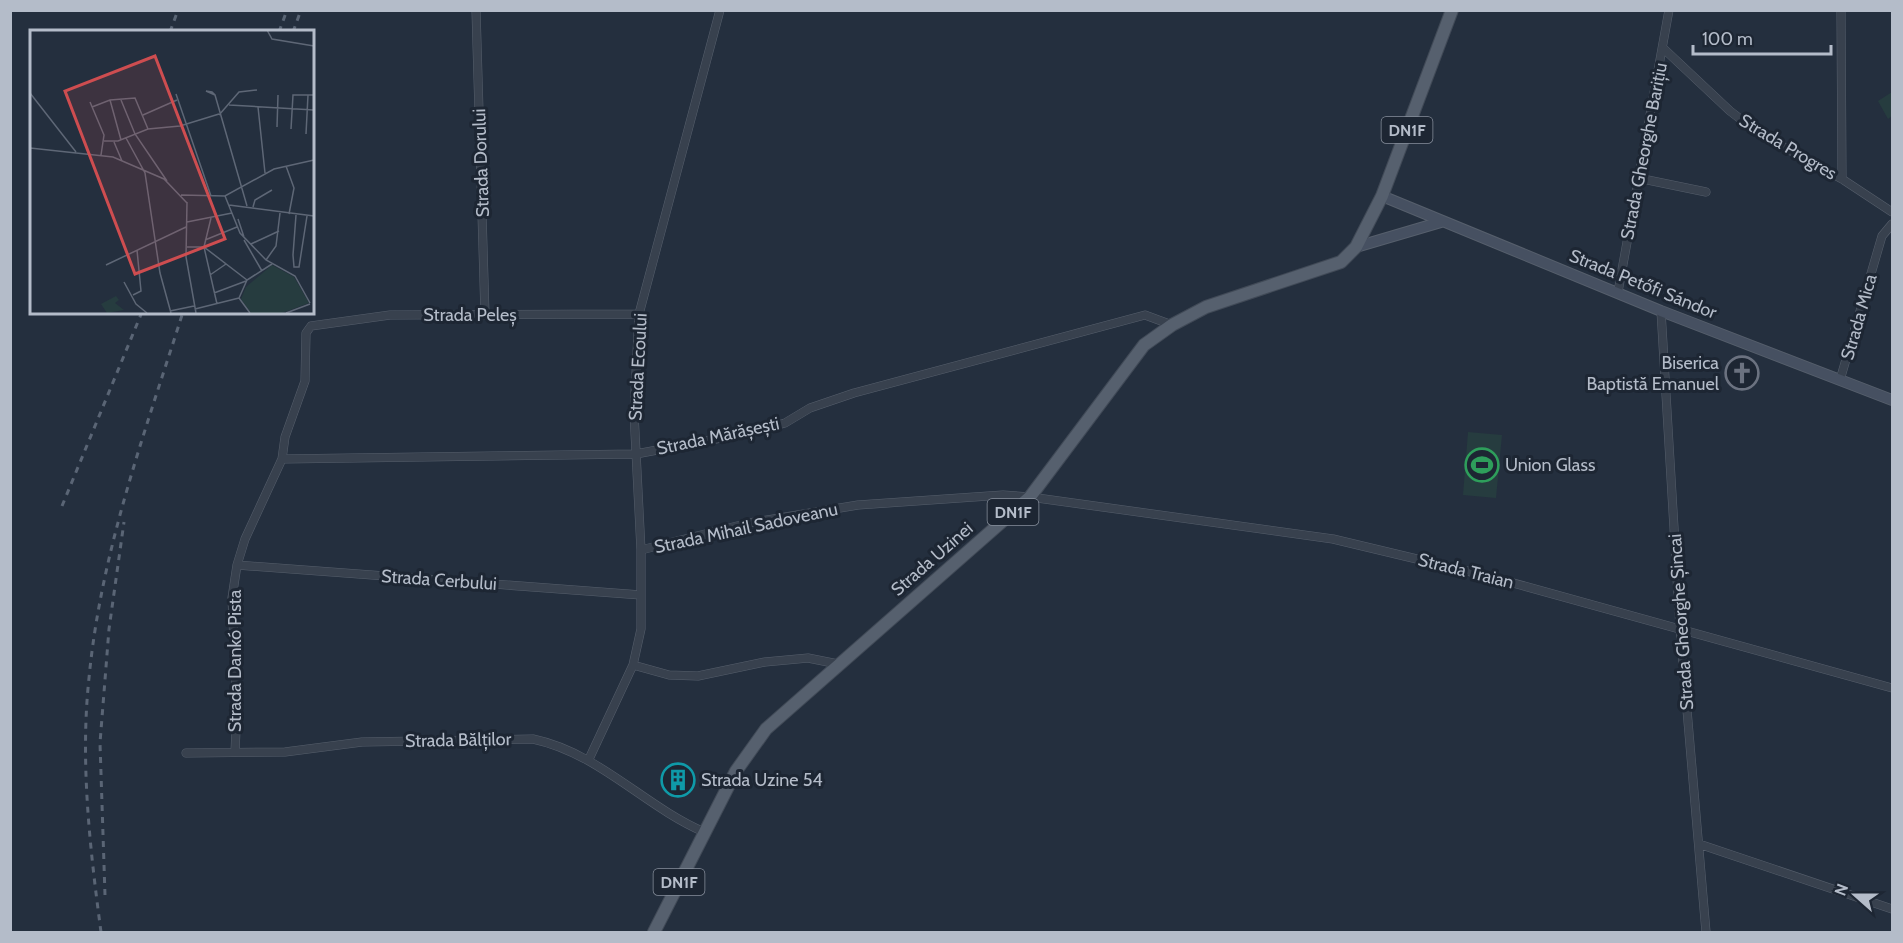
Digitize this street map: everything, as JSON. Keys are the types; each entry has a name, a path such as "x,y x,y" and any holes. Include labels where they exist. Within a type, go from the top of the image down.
{"main road":[{"name":"DN1F","path":"1356,248 1382,196 1452,10"},
{"name":"Strada Petőfi Sándor","path":"1382,196 1662,311 1893,400"},
{"path":"1356,248 1441,222"},
{"name":"Strada Uzinei","path":"654,933 736,771 766,729 1030,497 1144,345 1172,325 1206,306 1341,262 1356,248"}],"street":[{"name":"Strada Dorului","path":"476,10 485,315"},
{"name":"Strada Ecoului","path":"589,759 633,664 641,629 641,550 634,413 639,314 720,10"},
{"name":"Strada Gheorghe Barițiu","path":"1618,291 1670,10"},
{"path":"1841,10 1842,180"},
{"name":"Strada Progres","path":"1664,49 1730,111 1760,134 1842,180 1893,212"},
{"path":"1638,178 1706,192"},
{"name":"Strada Mica","path":"1840,380 1882,236 1893,224"},
{"name":"Strada Gheorghe Șincai","path":"1662,311 1680,628 1706,933"},
{"name":"Strada Peleș","path":"306,333 311,326 319,322 390,315 639,314"},
{"name":"Strada Mărășești","path":"282,459 636,454 753,432 785,423 810,408 854,393 1145,315 1172,325"},
{"name":"Strada Dankó Pista","path":"235,752 237,707 232,598 237,565 245,539 282,459 285,437 305,381 306,333"},
{"name":"Strada Mihail Sadoveanu","path":"641,550 749,523 858,504 1003,495 1030,497"},
{"name":"Strada Traian","path":"1030,497 1333,539 1488,576 1893,688"},
{"name":"Strada Cerbului","path":"237,565 641,595"},
{"path":"633,664 669,675 698,676 765,663 808,658 838,664"},
{"name":"Strada Bălților","path":"186,753 285,752 362,742 533,739 556,744 589,759 680,822 704,832"},
{"path":"1699,844 1893,909"}],"green space":[{"path":"1892,92 1892,116 1888,119 1878,101"},
{"name":"Union Glass","path":"1468,432 1502,435 1496,498 1463,495"}],"railway":[{"path":"171,30 178,10"},
{"path":"280,30 287,10"},
{"path":"294,30 301,10"},
{"path":"62,506 141,314"},
{"path":"101,932 93,869 86,773 86,710 95,631 103,584 126,492 182,314"},
{"path":"105,895 100,743 109,629 124,522"}],"place":[{"name":"Biserica Baptistă Emanuel","path":"1742,373"},
{"name":"Union Glass","path":"1482,465"},
{"name":"Strada Uzine 54","path":"678,780"}]}
